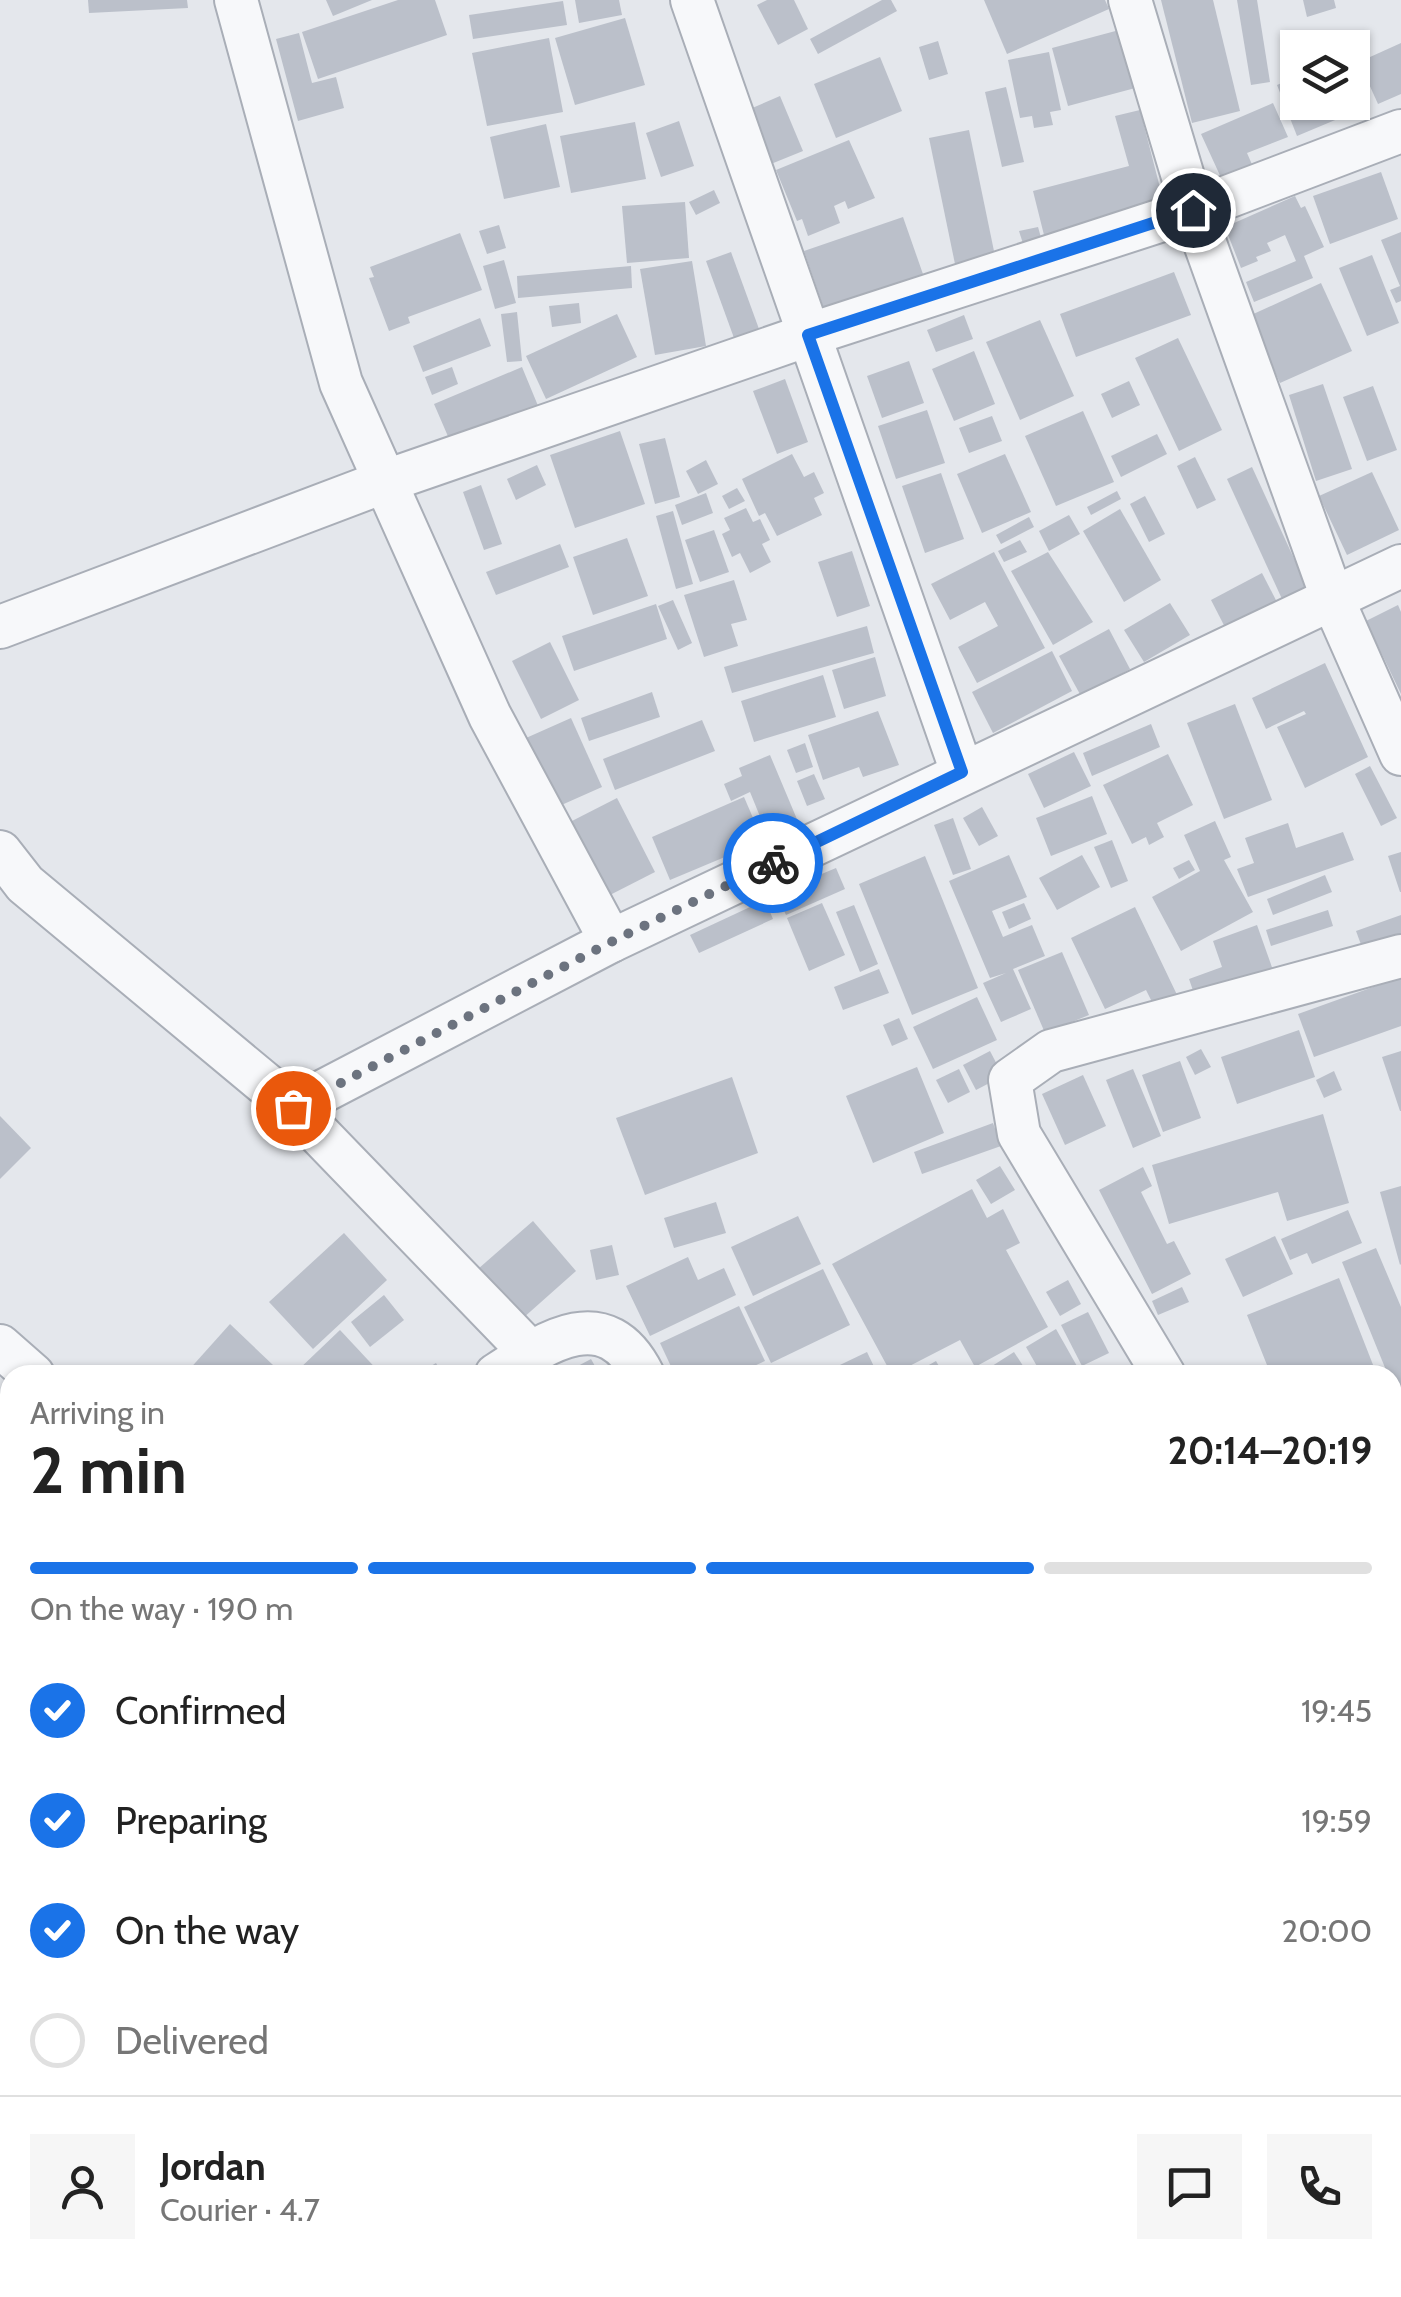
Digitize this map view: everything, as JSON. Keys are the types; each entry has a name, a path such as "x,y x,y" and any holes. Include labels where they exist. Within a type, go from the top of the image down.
{"street":[{"path":"236,0 341,383 490,716 611,942"},
{"path":"692,0 962,772"},
{"path":"1130,0 1193,210 1333,600 1401,754"},
{"path":"0,627 386,480 808,335 1193,210 1401,132"},
{"path":"293,1108 611,942 1401,566"},
{"path":"8,881 293,1108 513,1364 578,1332 603,1334 632,1353 638,1365"},
{"path":"1158,1365 1019,1134 1010,1080 1051,1051 1401,956"},
{"path":"0,1346 22,1365"}],"building":[{"path":"88,0 187,0 188,8 89,13"},
{"path":"326,0 372,0 333,16"},
{"path":"398,0 435,0 447,35 318,79 302,32"},
{"path":"575,0 619,0 622,15 579,23"},
{"path":"767,0 794,0 808,29 778,45 757,5"},
{"path":"882,0 891,0 897,11 818,54 810,39"},
{"path":"984,0 1105,0 1109,9 1007,54"},
{"path":"1161,0 1213,0 1240,111 1192,123"},
{"path":"1237,0 1257,0 1270,82 1251,85"},
{"path":"1303,0 1334,0 1336,8 1307,17"},
{"path":"563,1 567,25 473,39 469,15"},
{"path":"625,18 645,85 575,105 555,38"},
{"path":"1123,29 1139,87 1068,106 1052,48"},
{"path":"299,33 312,83 336,77 344,108 298,121 276,39"},
{"path":"549,38 563,112 487,126 472,53"},
{"path":"938,41 948,74 929,80 919,47"},
{"path":"1401,43 1401,94 1378,104 1370,86 1370,57"},
{"path":"1049,52 1061,110 1050,112 1053,125 1034,128 1032,116 1020,118 1008,60"},
{"path":"880,57 902,111 836,138 814,84"},
{"path":"1006,87 1024,162 1002,167 985,92"},
{"path":"780,96 803,151 766,166 743,112"},
{"path":"1273,103 1288,137 1247,153 1254,169 1223,182 1201,134"},
{"path":"1140,110 1166,211 1047,247 1033,191 1129,166 1115,116"},
{"path":"1291,120 1335,120 1297,136"},
{"path":"679,121 694,166 661,177 646,133"},
{"path":"635,122 646,179 571,193 560,136"},
{"path":"546,124 560,187 504,199 490,137"},
{"path":"969,130 995,256 955,264 929,138"},
{"path":"849,140 875,198 848,209 845,201 834,206 840,223 808,236 802,219 797,221 776,170"},
{"path":"1381,172 1398,219 1330,244 1313,196"},
{"path":"714,190 720,203 696,215 689,202"},
{"path":"1295,196 1301,208 1305,206 1324,247 1304,256 1313,278 1254,302 1246,282 1296,261 1285,235 1267,243 1271,251 1256,257 1258,261 1241,268 1225,227"},
{"path":"685,202 689,258 627,263 622,206"},
{"path":"903,217 924,277 825,312 804,251"},
{"path":"499,225 506,248 487,254 479,231"},
{"path":"1038,227 1044,248 1026,253 1019,231"},
{"path":"1401,232 1401,301 1396,303 1390,290 1400,286 1381,240"},
{"path":"460,233 482,290 408,317 410,323 389,331 369,278 374,277 370,267"},
{"path":"731,252 759,329 734,338 706,261"},
{"path":"1372,255 1399,323 1367,336 1339,268"},
{"path":"504,260 516,303 495,309 483,266"},
{"path":"692,261 706,346 655,355 640,269"},
{"path":"631,266 632,288 518,298 517,276"},
{"path":"1174,272 1191,315 1076,357 1060,314"},
{"path":"1321,283 1352,351 1280,383 1249,316"},
{"path":"579,303 581,323 552,327 549,306"},
{"path":"517,312 522,361 507,362 501,314"},
{"path":"617,314 637,357 546,399 526,356"},
{"path":"964,315 973,339 936,352 927,330"},
{"path":"480,318 491,346 423,372 413,346"},
{"path":"1040,320 1074,396 1020,420 986,342"},
{"path":"1178,338 1222,430 1179,451 1135,358"},
{"path":"974,351 995,404 954,421 932,369"},
{"path":"909,361 924,403 882,418 867,376"},
{"path":"452,367 458,384 432,395 425,377"},
{"path":"522,367 541,413 509,427 505,417 450,441 434,404"},
{"path":"785,379 808,442 777,454 753,391"},
{"path":"1129,381 1140,405 1112,418 1101,394"},
{"path":"1323,384 1352,469 1316,481 1289,395"},
{"path":"1373,386 1397,450 1367,461 1343,397"},
{"path":"927,410 945,463 896,479 878,426"},
{"path":"1083,411 1114,482 1056,506 1025,436"},
{"path":"992,416 1002,441 969,453 959,428"},
{"path":"620,431 645,504 575,528 550,455"},
{"path":"1157,434 1167,454 1121,477 1111,456"},
{"path":"665,438 680,497 655,504 639,444"},
{"path":"792,454 804,477 814,472 824,493 814,498 822,515 777,536 765,513 759,516 742,479"},
{"path":"1005,454 1031,512 982,533 957,474"},
{"path":"1195,457 1216,500 1197,509 1177,466"},
{"path":"706,460 718,484 698,494 686,471"},
{"path":"537,465 546,485 516,500 507,479"},
{"path":"1252,467 1307,587 1282,599 1227,479"},
{"path":"1372,472 1399,530 1347,555 1319,496"},
{"path":"941,473 964,539 925,553 902,486"},
{"path":"481,485 502,544 484,550 463,492"},
{"path":"737,488 745,501 729,509 722,496"},
{"path":"1117,491 1121,499 1091,515 1087,507"},
{"path":"706,493 713,513 682,525 675,505"},
{"path":"1145,496 1165,534 1149,542 1130,504"},
{"path":"746,508 753,522 760,519 770,540 762,544 771,562 750,573 740,553 732,557 722,534 730,530 724,518"},
{"path":"1120,509 1161,580 1124,602 1083,531"},
{"path":"673,511 693,584 676,589 656,516"},
{"path":"1069,515 1080,534 1049,551 1039,531"},
{"path":"1029,517 1034,527 1001,544 996,535"},
{"path":"714,530 729,572 700,582 685,540"},
{"path":"627,538 648,596 593,615 573,557"},
{"path":"1020,540 1027,552 1004,562 998,551"},
{"path":"560,544 569,567 496,595 486,572"},
{"path":"852,551 870,606 837,617 818,562"},
{"path":"994,552 1045,648 977,683 958,647 998,626 985,602 950,620 931,584"},
{"path":"1048,552 1093,622 1053,645 1011,571"},
{"path":"1262,573 1280,608 1229,635 1211,600"},
{"path":"734,580 747,620 731,624 738,646 704,657 684,595"},
{"path":"673,600 692,643 678,650 658,606"},
{"path":"1170,603 1190,635 1144,662 1124,630"},
{"path":"656,604 667,639 574,671 562,636"},
{"path":"1398,605 1401,612 1401,694 1366,621"},
{"path":"867,626 874,653 732,693 724,667"},
{"path":"1109,629 1130,669 1081,696 1059,656"},
{"path":"550,642 579,700 541,719 512,661"},
{"path":"1052,651 1072,691 993,733 972,692"},
{"path":"875,657 886,696 844,709 832,670"},
{"path":"1325,663 1368,757 1305,788 1277,727 1306,714 1304,711 1266,729 1252,698"},
{"path":"823,675 836,717 754,742 741,701"},
{"path":"652,692 660,717 589,741 581,718"},
{"path":"1235,704 1272,800 1224,819 1187,723"},
{"path":"878,711 899,765 863,777 859,767 823,780 808,735"},
{"path":"571,718 602,787 557,807 526,738"},
{"path":"702,720 715,751 615,790 603,759"},
{"path":"1151,724 1160,747 1092,776 1083,753"},
{"path":"805,743 813,767 796,773 787,750"},
{"path":"1074,752 1091,786 1044,808 1028,774"},
{"path":"1168,754 1193,805 1157,823 1164,837 1149,845 1146,837 1132,844 1103,785"},
{"path":"770,755 799,824 768,836 750,792 731,801 724,784 742,776 739,768"},
{"path":"1370,766 1397,818 1381,826 1355,774"},
{"path":"814,774 825,799 807,806 797,781"},
{"path":"1092,796 1107,834 1051,856 1036,818"},
{"path":"744,797 763,841 670,880 652,837"},
{"path":"617,798 655,872 608,896 570,822"},
{"path":"982,807 998,836 979,846 963,818"},
{"path":"953,818 971,869 953,875 934,825"},
{"path":"1215,821 1231,857 1224,860 1253,912 1181,951 1152,897 1200,871 1184,835"},
{"path":"1288,823 1296,848 1343,832 1354,860 1248,897 1237,869 1254,863 1245,838"},
{"path":"1112,840 1128,881 1111,888 1094,847"},
{"path":"1401,852 1401,892 1400,892 1388,856"},
{"path":"1009,855 1027,897 992,911 1003,937 1032,925 1045,956 1013,969 1031,1009 1001,1022 983,983 1006,973 990,978 949,881"},
{"path":"1082,855 1100,887 1057,910 1039,878"},
{"path":"925,856 978,988 912,1015 859,884"},
{"path":"1189,860 1195,870 1179,879 1173,868"},
{"path":"836,868 845,889 786,915 776,893"},
{"path":"1325,875 1332,892 1273,915 1267,899"},
{"path":"765,900 773,919 699,953 690,935"},
{"path":"822,903 845,955 809,971 787,918"},
{"path":"1024,903 1031,919 1009,929 1002,912"},
{"path":"854,905 878,964 860,972 836,912"},
{"path":"1135,907 1179,999 1156,1010 1146,990 1105,1009 1071,938"},
{"path":"1328,910 1333,926 1271,946 1266,930"},
{"path":"1401,915 1401,937 1363,950 1356,931"},
{"path":"1257,925 1274,973 1198,1005 1189,979 1222,967 1213,941"},
{"path":"1062,952 1089,1015 1045,1033 1018,970"},
{"path":"879,969 889,993 843,1010 834,987"},
{"path":"1401,977 1401,1026 1314,1057 1298,1014"},
{"path":"977,997 997,1040 933,1069 913,1027"},
{"path":"899,1018 908,1039 892,1046 883,1025"},
{"path":"1299,1030 1315,1077 1237,1104 1221,1057"},
{"path":"1201,1049 1211,1067 1195,1075 1186,1057"},
{"path":"990,1051 1003,1076 976,1090 963,1065"},
{"path":"1401,1051 1401,1111 1400,1111 1382,1057"},
{"path":"1180,1061 1201,1118 1163,1132 1142,1075"},
{"path":"917,1067 944,1133 873,1163 846,1096"},
{"path":"959,1069 970,1092 948,1103 936,1080"},
{"path":"1133,1069 1161,1136 1133,1148 1106,1080"},
{"path":"1334,1071 1342,1090 1324,1098 1316,1080"},
{"path":"1083,1075 1106,1126 1065,1145 1042,1094"},
{"path":"732,1077 758,1153 645,1195 616,1118"},
{"path":"1323,1114 1349,1203 1287,1221 1278,1192 1169,1224 1152,1165"},
{"path":"0,1116 31,1148 0,1179"},
{"path":"993,1123 1001,1146 922,1174 914,1152"},
{"path":"1000,1166 1015,1190 991,1204 976,1180"},
{"path":"1143,1167 1152,1186 1141,1192 1167,1244 1174,1241 1191,1274 1152,1294 1099,1190"},
{"path":"1401,1186 1401,1264 1400,1265 1380,1192"},
{"path":"972,1189 987,1218 1003,1209 1020,1243 1006,1250 1048,1327 979,1365 974,1365 960,1340 911,1365 887,1365 832,1264"},
{"path":"716,1202 726,1233 674,1248 664,1218"},
{"path":"1348,1210 1362,1243 1312,1264 1307,1253 1290,1260 1281,1239"},
{"path":"798,1216 821,1264 753,1296 731,1247"},
{"path":"533,1221 576,1271 522,1319 478,1269"},
{"path":"344,1233 387,1280 313,1349 269,1302"},
{"path":"1275,1236 1293,1274 1243,1297 1225,1259"},
{"path":"612,1245 619,1275 596,1280 590,1250"},
{"path":"1376,1248 1401,1307 1401,1365 1384,1365 1342,1262"},
{"path":"688,1257 698,1280 724,1268 736,1295 650,1336 626,1286"},
{"path":"823,1269 850,1325 771,1363 744,1307"},
{"path":"1339,1278 1373,1365 1267,1365 1247,1315"},
{"path":"1068,1280 1081,1304 1060,1316 1046,1292"},
{"path":"1182,1287 1189,1302 1158,1315 1152,1301"},
{"path":"384,1295 404,1320 370,1347 351,1322"},
{"path":"739,1306 765,1361 756,1365 670,1365 660,1343"},
{"path":"1088,1312 1109,1353 1081,1365 1061,1325"},
{"path":"230,1324 273,1365 193,1365"},
{"path":"1056,1329 1076,1365 1036,1365 1026,1347"},
{"path":"340,1330 373,1365 303,1365"},
{"path":"867,1352 873,1365 840,1365"},
{"path":"1014,1352 1022,1365 994,1365"}],"way so far":[{"path":"293,1108 611,942 773,863"}],"route":[{"path":"773,863 962,772 808,335 1193,210"}]}
